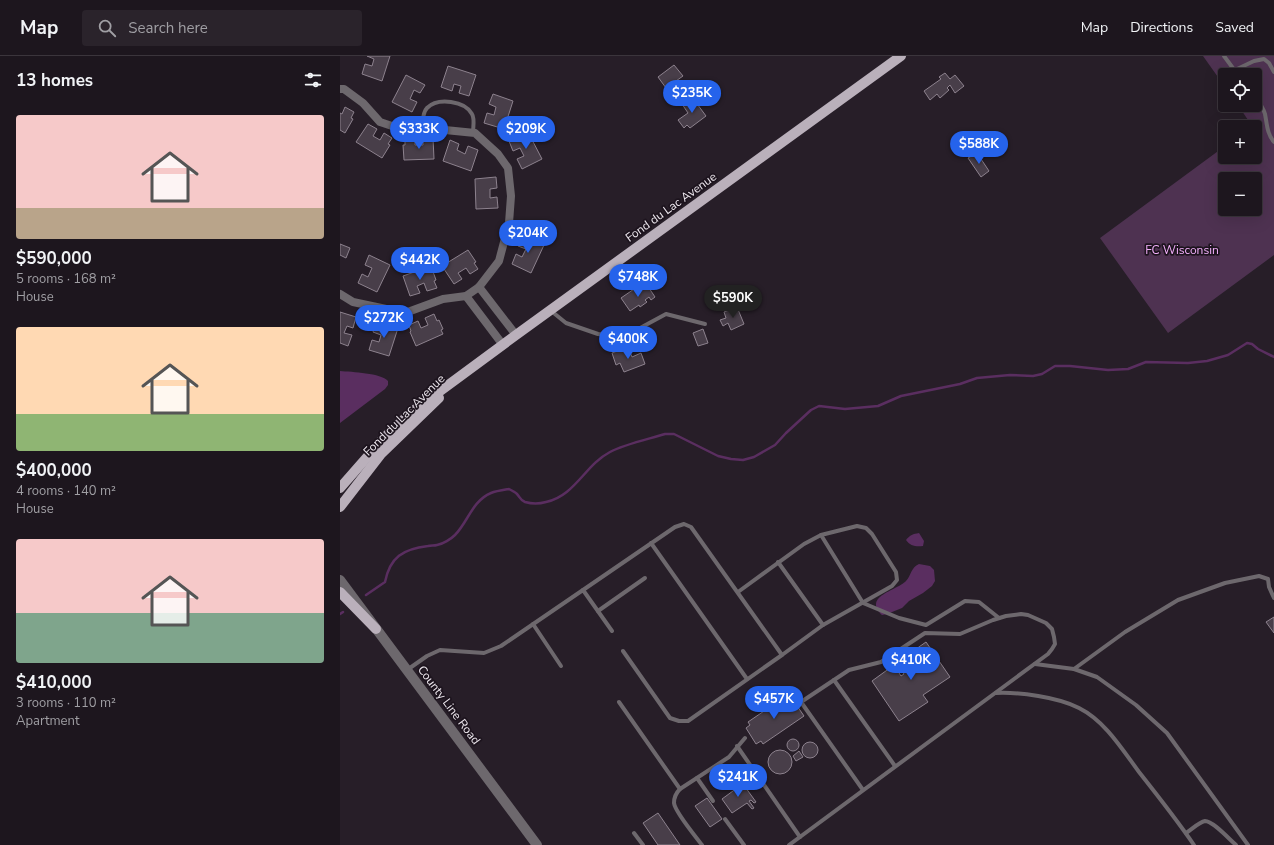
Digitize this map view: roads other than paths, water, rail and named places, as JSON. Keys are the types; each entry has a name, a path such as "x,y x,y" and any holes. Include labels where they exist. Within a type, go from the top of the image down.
{"main road":[{"name":"Fond du Lac Avenue","path":"340,488 398,424 426,401 901,56"},
{"name":"Fond du Lac Avenue","path":"340,507 381,454 456,380"},
{"path":"340,592 376,629"}],"street":[{"path":"340,89 344,89 363,103 380,122 401,129 444,130 473,133 498,154 508,168 511,196 509,223 499,261 479,287 466,296 443,299 405,313 353,302 340,294"},
{"path":"479,287 516,335"},
{"path":"466,296 502,345"},
{"name":"County Line Road","path":"340,580 536,845"}],"lane":[{"path":"1224,56 1233,68"},
{"path":"1239,68 1254,61 1264,59 1269,63 1274,72"},
{"path":"422,129 426,108 435,102 447,100 467,108 472,113 473,133"},
{"path":"1262,108 1270,137 1274,142"},
{"path":"550,310 566,323 598,334 614,336 629,334 666,314 705,324"},
{"path":"407,670 427,656 440,650 484,653 501,646 675,527 684,524 691,527 782,655"},
{"path":"623,651 670,718 679,721 688,721 823,625 892,586 897,580 896,572 872,534 866,528 857,526 821,535 804,544 738,592"},
{"path":"821,535 863,603 899,618 926,625 965,601 979,602 999,618"},
{"path":"651,543 747,679"},
{"path":"778,562 823,625"},
{"path":"1074,669 1125,632 1178,600 1218,586 1259,576 1268,579 1269,587 1274,598"},
{"path":"598,611 645,578"},
{"path":"583,590 612,631"},
{"path":"789,845 1035,664 1052,649 1055,644 1052,629 1046,623 1028,615 1014,615 999,618 960,634 925,633 881,662 849,670 801,702 863,790"},
{"path":"532,624 561,666"},
{"path":"1035,664 1074,669 1097,677 1136,705 1167,733 1248,845"},
{"path":"834,680 895,766"},
{"path":"995,693 1016,692 1050,699 1078,708 1098,721 1119,745 1194,845"},
{"path":"619,702 680,789"},
{"path":"702,845 678,812 674,804 675,796 680,789 733,754 737,746 745,738"},
{"path":"737,746 800,837"},
{"path":"697,778 714,801"},
{"path":"725,819 744,845"},
{"path":"1186,833 1198,824 1205,821 1212,823 1236,845"},
{"path":"634,833 643,845"}],"waterway":[{"path":"366,595 385,582 390,566 399,556 411,549 436,545 453,537 460,530 479,501 491,493 509,489 516,493 523,501 528,503 543,503 556,499 572,487 594,464 610,452 630,444 665,434 674,434 718,456 743,460 754,457 775,445 811,410 819,406 845,409 878,406 901,396 960,384 977,378 1010,375 1033,376 1042,374 1055,366 1108,370 1128,369 1146,362 1188,363 1207,361 1228,355 1247,343 1252,344 1258,349 1274,357"}],"park label":[{"name":"FC Wisconsin","path":"1182,250"}]}
